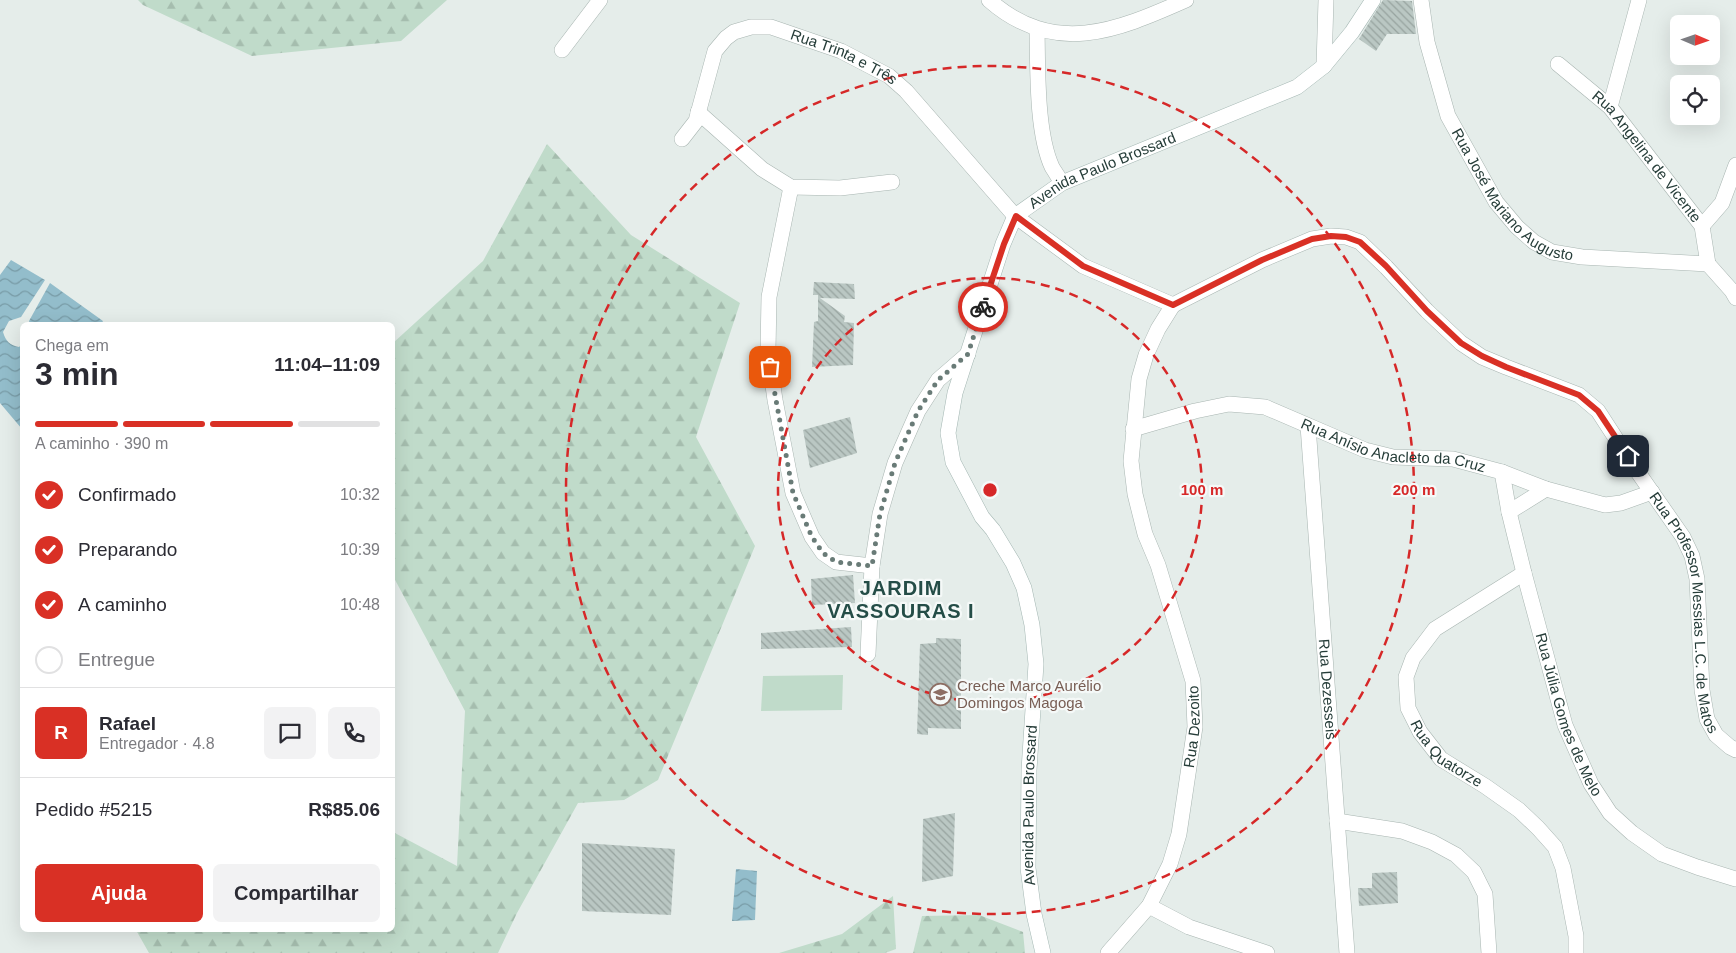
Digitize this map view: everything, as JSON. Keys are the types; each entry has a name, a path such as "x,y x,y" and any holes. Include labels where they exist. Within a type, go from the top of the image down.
{"street":[{"path":"562,50 600,0"},
{"path":"989,0 1004,13 1037,30 1062,34 1084,34 1102,31 1146,18 1186,0"},
{"path":"1324,66 1326,0"},
{"name":"Avenida Paulo Brossard","path":"1043,953 1034,914 1028,868 1029,770 1036,664 1032,625 1024,588 1012,562 993,530 982,517 953,462 948,433 955,393 1004,244 1016,216 1062,183 1297,87 1324,66 1352,32 1373,0"},
{"name":"Rua José Mariano Augusto","path":"1421,0 1427,42 1448,116 1496,202 1517,228 1534,242 1552,252 1582,257 1708,264"},
{"path":"1610,107 1639,0"},
{"name":"Rua Trinta e Três","path":"682,139 696,121 715,51 734,32 751,26 771,27 841,51 889,76 906,91 1016,216 1083,266 1173,305"},
{"path":"1037,30 1038,79 1046,148 1052,166 1062,183"},
{"name":"Rua Angelina de Vicente","path":"1558,64 1610,107 1702,226 1708,264"},
{"path":"698,112 762,169 791,187 840,188 892,182"},
{"path":"1702,226 1722,203 1736,165"},
{"path":"791,187 769,297 768,350 775,400 793,493 812,537 823,553 836,562 872,566"},
{"name":"Rua Professor Messias L.C. de Matos","path":"1173,305 1262,260 1312,239 1331,236 1346,237 1360,242 1461,343 1482,356 1506,367 1579,395 1598,411 1683,537 1692,556 1696,579 1702,690 1707,720 1716,735 1736,750"},
{"path":"1708,264 1732,290 1736,298"},
{"name":"Rua Dezoito","path":"1108,953 1149,906 1170,864 1179,834 1195,727 1193,681 1158,564 1145,534 1135,494 1131,461 1139,379 1146,354 1158,329 1173,305"},
{"path":"868,654 872,566 880,514 895,463 914,419 938,380 968,354"},
{"name":"Rua Anísio Anacleto da Cruz","path":"1133,429 1195,411 1229,404 1265,407 1365,450 1393,457 1453,459 1502,472 1546,489 1605,505 1621,503 1652,492"},
{"name":"Rua Dezesseis","path":"1308,426 1347,953"},
{"name":"Rua Júlia Gomes de Melo","path":"1502,472 1509,512 1524,573 1565,725 1591,784 1610,813 1632,834 1662,854 1697,867 1736,878"},
{"path":"1509,512 1546,489"},
{"name":"Rua Quatorze","path":"1524,573 1435,629 1413,658 1406,677 1408,708 1420,732 1441,759 1518,810 1555,847 1564,868 1576,936 1576,953"},
{"path":"1337,821 1402,831 1432,842 1456,855 1474,872 1484,894 1490,953"},
{"path":"1149,906 1189,927 1267,953"}],"green space":[{"path":"138,0 447,0 401,41 252,56 143,5"},
{"path":"547,144 631,235 740,303 696,437 755,546 658,780 624,800 578,803 517,913 498,953 149,953 137,932 395,932 395,833 457,866 465,711 395,580 395,341 483,261"},
{"path":"843,675 842,710 761,711 763,676"},
{"path":"893,896 896,949 885,953 779,953 842,934"},
{"path":"979,915 1023,932 1025,953 913,953 922,916"}],"water":[{"path":"11,260 45,280 21,317 9,321 3,332 7,341 20,346 20,427 0,403 0,275"},
{"path":"50,283 103,321 29,322"},
{"path":"736,869 757,871 755,920 732,921"}],"building":[{"path":"1383,0 1412,1 1416,34 1387,34 1376,51 1359,39"},
{"path":"814,282 854,284 855,299 820,298 845,316 844,322 854,323 853,365 812,367 814,322 818,321 818,295 813,295"},
{"path":"850,417 857,453 810,468 803,430"},
{"path":"853,575 855,603 812,605 811,579"},
{"path":"851,627 852,647 761,649 761,633"},
{"path":"936,638 961,639 961,729 928,728 928,735 917,734 920,644 936,643"},
{"path":"955,813 953,876 922,882 923,819"},
{"path":"582,843 675,849 671,915 582,911"},
{"path":"1397,872 1398,903 1359,906 1358,888 1372,888 1372,873"}],"way so far":[{"path":"770,367 793,493 812,537 823,553 836,562 872,566 880,514 895,463 918,411 938,380 968,354 983,307"}],"place":[{"name":"Creche Marco Aurélio Domingos Magoga","path":"941,695"}],"district":[{"name":"JARDIM VASSOURAS I","path":"901,600"}],"route":[{"path":"983,307 1004,244 1016,216 1083,266 1173,305 1262,260 1312,239 1331,236 1346,237 1360,242 1461,343 1482,356 1506,367 1579,395 1598,411 1628,456"}]}
